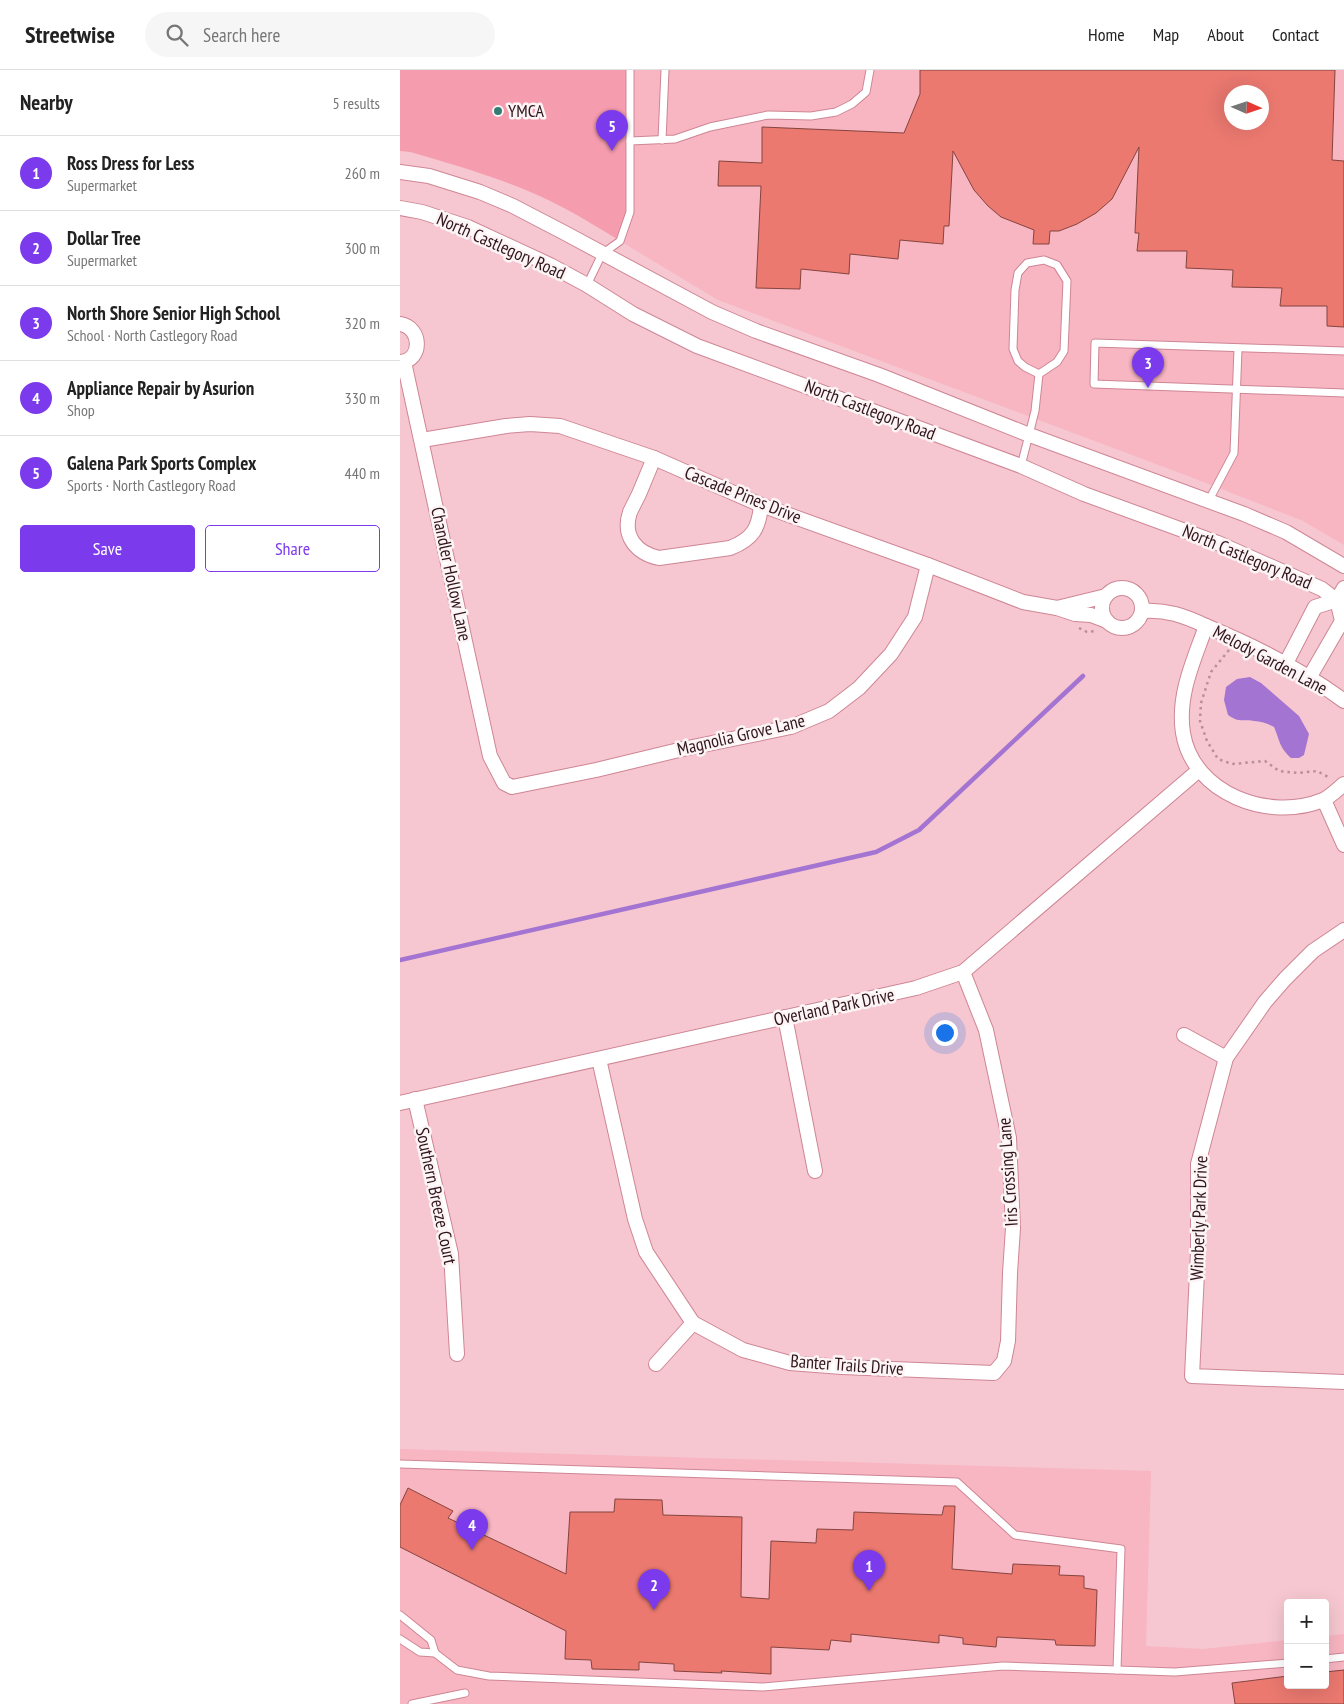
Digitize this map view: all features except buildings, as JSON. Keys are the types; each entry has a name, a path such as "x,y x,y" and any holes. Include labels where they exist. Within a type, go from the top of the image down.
{"street":[{"name":"North Castlegory Road","path":"400,172 429,176 480,192 514,206 712,312 756,331 879,375 1030,435 1244,514 1286,532 1344,566"},
{"name":"North Castlegory Road","path":"400,208 422,212 468,227 550,264 633,314 697,346 1021,466 1084,494 1218,543 1342,598"},
{"name":"Chandler Hollow Lane","path":"400,324 409,327 417,339 418,346 414,354 402,362 422,440 490,756 504,784"},
{"name":"Cascade Pines Drive","path":"422,440 506,426 560,426 654,458 762,505 928,565 1023,602 1057,608 1075,614 1091,615 1107,620"},
{"path":"654,458 631,510 628,522 628,531 632,542 648,556 659,558 730,548 740,544 756,528 760,520 762,505"},
{"name":"Magnolia Grove Lane","path":"504,784 512,787 524,786 683,748 791,727 829,711 859,688 891,654 915,617 928,565"},
{"path":"1118,588 1128,589 1139,597 1142,611 1138,620 1127,628 1120,628 1112,625 1107,620 1103,614 1102,607 1106,596 1118,588"},
{"name":"Cascade Pines Drive","path":"1057,608 1106,596"},
{"path":"1285,665 1315,607 1342,598 1342,621 1309,678"},
{"path":"1142,611 1157,610 1178,614 1206,626"},
{"name":"Melody Garden Lane","path":"1343,784 1324,800 1295,806 1259,806 1239,800 1214,784 1199,770 1183,734 1181,708 1187,678 1206,626 1237,639 1309,678 1344,701"},
{"name":"Overland Park Drive","path":"400,1103 916,988 963,972 1199,770"},
{"path":"1324,800 1344,845"},
{"name":"Wimberly Park Drive","path":"1344,930 1312,951 1284,979 1265,1002 1226,1058 1198,1164 1198,1252 1192,1376 1344,1382"},
{"name":"Iris Crossing Lane","path":"963,972 986,1030 1009,1138 1013,1228 1008,1342 1004,1361 994,1373"},
{"path":"785,1017 815,1171"},
{"path":"1184,1035 1226,1058"},
{"name":"Banter Trails Drive","path":"599,1058 635,1219 646,1252 693,1323 743,1350 790,1363 994,1373"},
{"name":"Southern Breeze Court","path":"415,1099 451,1254 457,1354"},
{"path":"656,1364 693,1323"}],"lane":[{"path":"587,285 602,254 620,241 630,212 630,70"},
{"path":"662,140 664,70"},
{"path":"630,141 675,139 710,127 768,115 811,116 836,112 852,104 866,92 870,70"},
{"path":"1021,466 1035,410 1039,374 1057,362 1064,351 1067,280 1057,264 1044,260 1027,263 1018,273 1015,290 1013,348 1018,361 1039,374"},
{"path":"1344,351 1095,343 1094,384 1344,392"},
{"path":"1208,502 1234,453 1238,349"},
{"path":"400,1464 957,1482 1015,1535 1121,1549 1117,1670"},
{"path":"400,1615 431,1640 436,1653 457,1670 489,1676 752,1687 1003,1666 1192,1672 1284,1663"},
{"path":"400,1639 420,1652 436,1653"},
{"path":"1329,1659 1344,1657"},
{"path":"412,1704 465,1693"}],"path":[{"path":"1237,639 1211,672 1201,703 1200,722 1207,740 1218,759 1232,764 1265,761 1279,771 1298,773 1316,771 1343,784"}],"shaded area":[{"name":"YMCA","path":"400,70 630,70 630,212 620,241 571,212 527,190 469,169 410,152 400,151"},
{"path":"630,70 1344,70 1344,545 1303,521 718,300 620,241"},
{"path":"1250,677 1261,683 1299,716 1309,734 1304,755 1299,758 1291,758 1282,747 1274,727 1259,722 1238,720 1228,715 1224,700 1226,687 1237,679"},
{"path":"400,1449 1151,1471 1146,1646 1203,1649 1284,1640 1284,1689 1329,1689 1329,1636 1344,1634 1344,1704 400,1704"}],"waterway":[{"path":"400,960 876,852 919,830 1083,676"}],"place":[{"name":"YMCA","path":"498,111"},
{"name":"Galena Park Sports Complex","path":"612,151"},
{"name":"North Shore Senior High School","path":"1148,388"},
{"name":"Appliance Repair by Asurion","path":"472,1550"},
{"name":"Ross Dress for Less","path":"869,1591"},
{"name":"Dollar Tree","path":"654,1610"}]}
